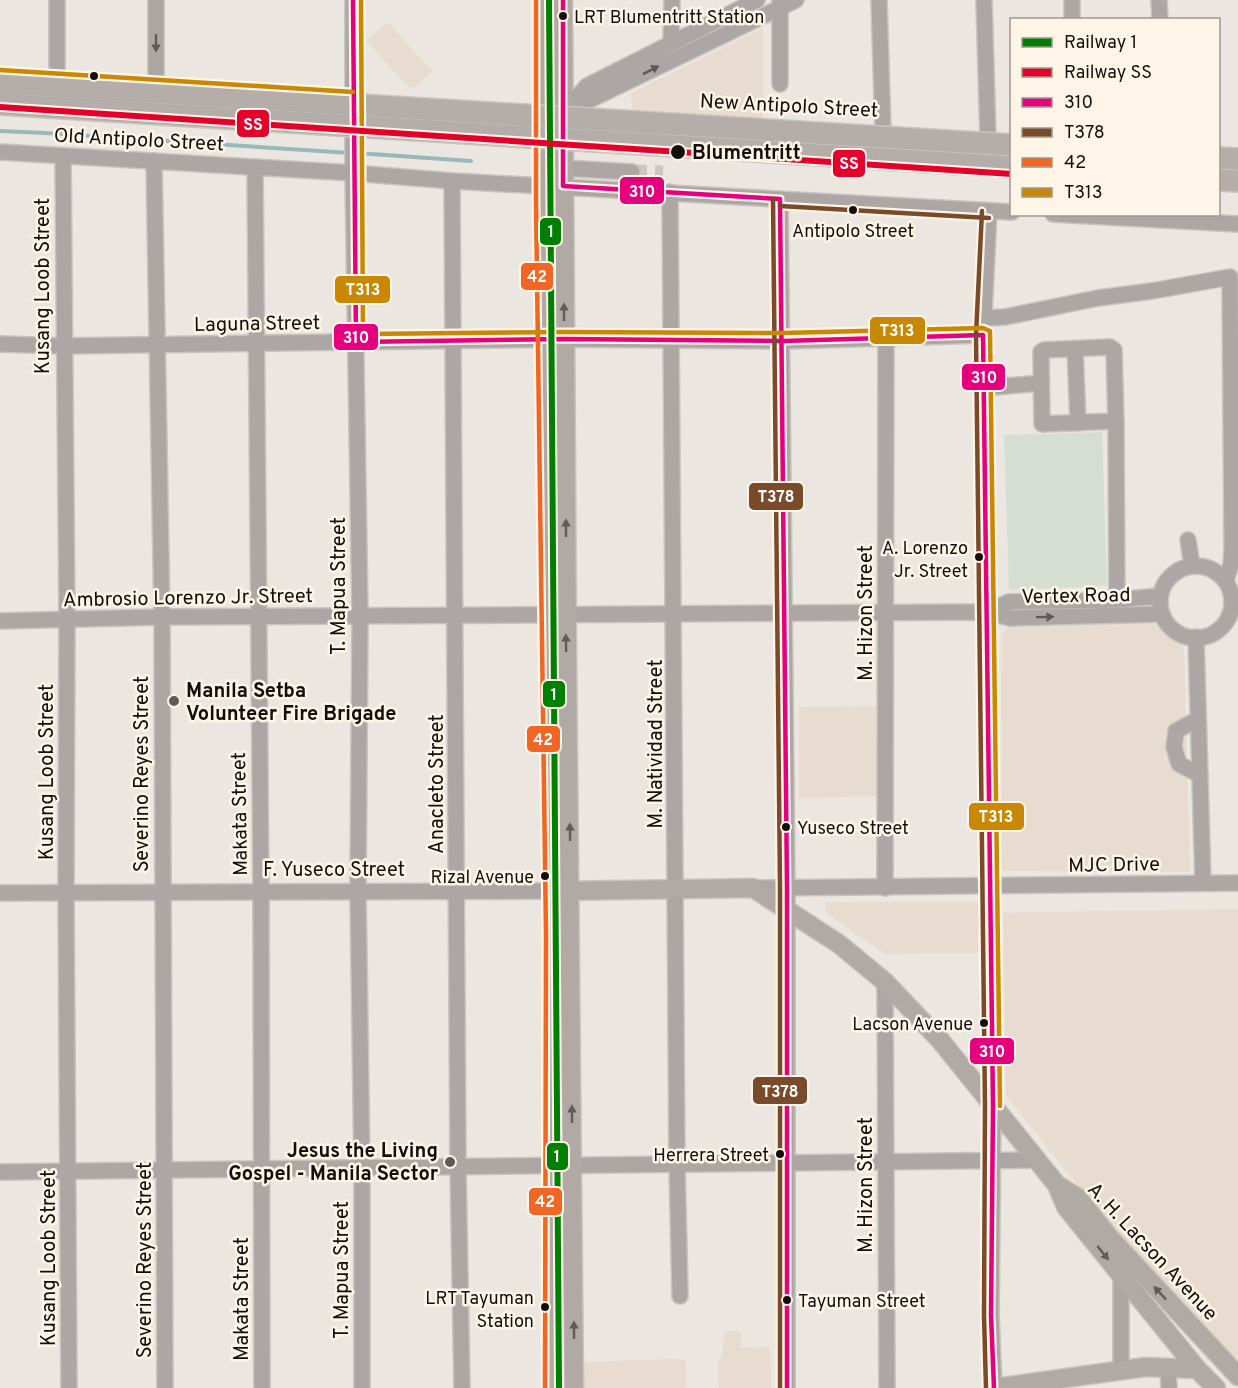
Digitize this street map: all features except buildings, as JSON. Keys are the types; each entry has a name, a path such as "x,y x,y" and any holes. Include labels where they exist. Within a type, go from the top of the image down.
{"highway":[{"path":"0,83 1010,145"},
{"path":"0,104 1010,167"},
{"path":"1220,158 1238,157"},
{"path":"1220,180 1238,181"}],"main road":[{"path":"543,0 540,197 558,614 562,891 573,1166 574,1388"},
{"path":"558,614 564,339 563,0"},
{"name":"F. Yuseco Street","path":"562,891 753,888"},
{"name":"A. H. Lacson Avenue","path":"753,888 839,944 885,982 940,1040 1057,1185 1066,1207 1197,1369 1216,1388"},
{"path":"552,1388 553,1167 562,891"},
{"name":"A. H. Lacson Avenue","path":"1057,1185 1077,1198 1109,1237 1235,1370"},
{"path":"994,1388 1080,1382 1121,1370 1168,1367 1197,1369"}],"street":[{"path":"57,0 57,80"},
{"path":"156,0 156,86"},
{"name":"T. Mapua Street","path":"353,0 353,173 360,616 358,891 362,1388"},
{"path":"671,43 672,0"},
{"path":"563,113 587,86 757,0"},
{"path":"0,77 563,113 779,4 796,0"},
{"path":"879,0 883,132"},
{"path":"984,0 988,138"},
{"path":"1072,0 1072,18"},
{"path":"1160,0 1160,18"},
{"path":"779,4 780,84"},
{"name":"New Antipolo Street","path":"563,113 1010,140"},
{"path":"563,137 634,142"},
{"name":"Old Antipolo Street","path":"0,152 452,181 540,197 564,177"},
{"path":"1220,153 1238,157"},
{"name":"Kusang Loob Street","path":"63,157 69,1388"},
{"name":"Severino Reyes Street","path":"154,161 162,617 165,1388"},
{"name":"Makata Street","path":"255,167 261,892 262,1388"},
{"path":"564,177 632,171"},
{"path":"564,177 670,192 1010,212"},
{"name":"Anacleto Street","path":"452,181 458,1167 462,1388"},
{"name":"M. Natividad Street","path":"670,192 675,614 677,1164 680,1296"},
{"path":"780,199 787,888 787,1388"},
{"path":"989,211 984,318 984,388 993,1106 991,1315 994,1388"},
{"path":"1090,216 1238,224"},
{"path":"984,318 1005,317 1098,298 1230,277 1232,549 1226,581"},
{"name":"Laguna Street","path":"0,344 63,346 564,339 783,341 984,335"},
{"name":"M. Hizon Street","path":"885,888 886,338"},
{"path":"1116,421 1042,424 1041,352 1110,347 1114,350 1116,421 1117,600"},
{"path":"1075,349 1078,423"},
{"path":"984,388 1041,383"},
{"path":"1188,540 1192,566"},
{"path":"1192,566 1211,569 1226,581 1235,603 1224,623 1216,631 1207,636 1185,636 1167,623 1162,614 1161,596 1164,585 1171,576 1181,569 1192,566"},
{"name":"Vertex Road","path":"988,612 1009,602 1117,600 1161,596"},
{"name":"Ambrosio Lorenzo Jr. Street","path":"0,621 162,617 988,612"},
{"name":"Vertex Road","path":"988,612 1010,618 1162,614"},
{"path":"1196,637 1203,883"},
{"path":"1198,719 1176,731 1174,747 1179,764 1200,775"},
{"name":"MJC Drive","path":"885,888 1238,883"},
{"name":"F. Yuseco Street","path":"753,888 885,888"},
{"name":"F. Yuseco Street","path":"0,893 562,891"},
{"name":"M. Hizon Street","path":"885,982 887,1388"},
{"path":"0,1172 1037,1160"},
{"path":"1121,1275 1121,1370"},
{"path":"1168,1367 1169,1388"}],"shaded area":[{"path":"387,22 433,71 412,90 366,41"},
{"path":"763,28 763,119 633,110 631,93"},
{"path":"1102,432 1107,586 1009,590 1004,435"},
{"path":"1024,621 1148,622 1162,627 1181,644 1184,652 1190,872 1002,871 1001,636 1009,626"},
{"path":"882,706 883,796 799,798 799,707"},
{"path":"825,902 981,902 982,953 885,954 825,912"},
{"path":"1238,909 1238,1356 1231,1357 1113,1231 1006,1095 1003,913"},
{"path":"725,1331 741,1331 741,1348 770,1347 771,1388 719,1388 718,1362 722,1355"},
{"path":"685,1359 687,1388 580,1388 578,1362"}],"waterway":[{"path":"0,131 350,153"},
{"path":"357,153 471,161"}],"tunnel":[{"path":"632,172 663,173"}],"rail line":[{"name":"1","path":"549,0 559,1388"},
{"name":"SS","path":"0,107 1010,174"}],"transit line":[{"name":"310","path":"353,0 356,342 564,339 783,341 983,335 993,1106 991,1315 994,1388"},
{"name":"T313","path":"361,0 363,334 783,333 983,328 990,331 1000,1106"},
{"name":"42","path":"536,0 536,203 546,934 545,1388"},
{"name":"310","path":"563,0 563,186 780,199 787,888 787,1388"},
{"name":"T313","path":"0,70 353,92"},
{"name":"T378","path":"773,199 780,888 780,1388"},
{"name":"T378","path":"780,206 989,218"},
{"name":"T378","path":"982,211 976,335 986,1388"}],"place":[{"name":"LRT Blumentritt Station","path":"563,16"},
{"name":"Blumentritt","path":"678,152"},
{"name":"Antipolo Street","path":"853,210"},
{"name":"A. Lorenzo Jr. Street","path":"979,557"},
{"name":"Manila Setba Volunteer Fire Brigade","path":"174,701"},
{"name":"Yuseco Street","path":"786,827"},
{"name":"Rizal Avenue","path":"545,876"},
{"name":"Lacson Avenue","path":"984,1023"},
{"name":"Herrera Street","path":"780,1154"},
{"name":"Jesus the Living Gospel - Manila Sector","path":"450,1162"},
{"name":"Tayuman Street","path":"787,1300"},
{"name":"LRT Tayuman Station","path":"545,1307"}]}
